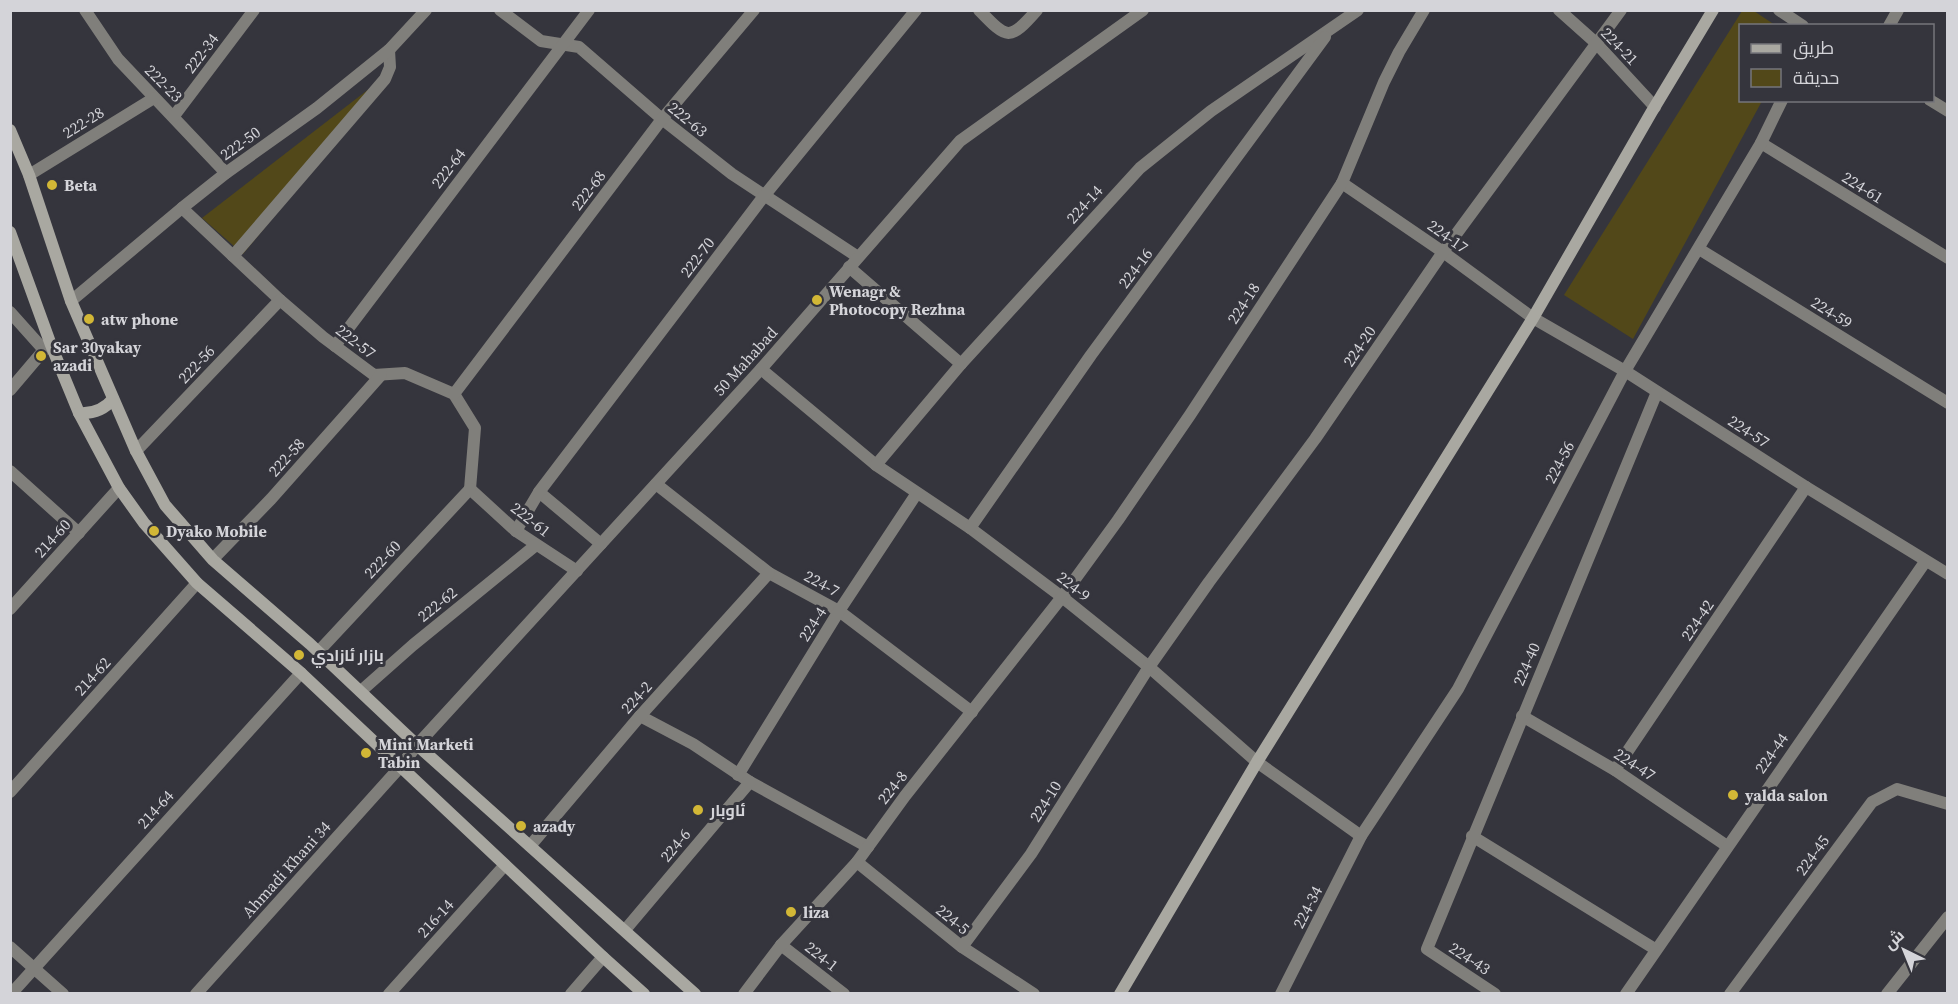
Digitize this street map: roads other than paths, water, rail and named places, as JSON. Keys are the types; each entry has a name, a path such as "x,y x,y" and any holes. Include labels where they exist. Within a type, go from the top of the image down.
{"main road":[{"path":"1120,993 1257,762 1533,318 1713,10"},
{"path":"10,130 30,175 71,302 136,451 165,505 213,559 695,993"},
{"path":"10,232 48,347 118,488 144,523 197,583 301,672 644,993"},
{"path":"79,413 87,414 102,410 113,399"}],"street":[{"name":"222-34","path":"174,116 254,10"},
{"name":"222-50","path":"71,302 226,173 317,108 389,50 426,10"},
{"name":"222-63","path":"500,10 541,41 579,47 662,119 732,174 858,258"},
{"name":"222-64","path":"334,346 589,10"},
{"name":"222-68","path":"454,394 662,119 754,10"},
{"name":"222-70","path":"516,531 539,492 764,196 916,10"},
{"path":"979,10 999,31 1010,34 1021,29 1037,10"},
{"name":"50 Mahabad","path":"401,766 417,745 761,369 960,141 1143,10"},
{"name":"224-14","path":"876,465 961,364 1140,168 1211,111 1358,10"},
{"name":"224-18","path":"1062,597 1190,415 1342,183 1384,82 1424,10"},
{"name":"224-21","path":"1559,10 1596,43 1655,107"},
{"name":"224-20","path":"1149,667 1315,439 1443,252 1621,10"},
{"path":"1779,10 1800,24"},
{"path":"1890,24 1898,10"},
{"name":"222-23","path":"91,13 118,59 226,173"},
{"name":"224-16","path":"970,528 1091,355 1329,31"},
{"path":"233,256 384,79 390,67 389,50"},
{"name":"222-28","path":"30,175 154,98"},
{"name":"224-56","path":"1361,836 1458,689 1625,372 1761,143 1781,102"},
{"path":"1933,102 1947,111"},
{"name":"224-61","path":"1761,143 1947,258"},
{"name":"224-17","path":"1342,183 1443,252 1533,318"},
{"name":"222-57","path":"182,208 280,300 334,346 374,375 405,373 454,394"},
{"name":"224-59","path":"1699,249 1947,404"},
{"path":"849,267 961,364"},
{"name":"222-56","path":"136,451 280,300"},
{"path":"10,312 48,347 10,390"},
{"name":"224-57","path":"1533,318 1625,372 1947,574"},
{"name":"224-9","path":"761,369 876,465 970,528 1062,597 1149,667 1257,762 1361,836"},
{"name":"222-58","path":"213,559 271,499 381,375"},
{"name":"224-40","path":"1427,949 1657,392"},
{"path":"454,394 475,428 470,489"},
{"path":"10,471 79,533"},
{"name":"224-7","path":"656,484 769,573 839,611 972,712"},
{"name":"224-42","path":"1615,770 1806,487"},
{"name":"214-60","path":"10,609 118,488"},
{"name":"222-61","path":"470,489 516,531 577,571"},
{"name":"222-60","path":"318,652 470,489"},
{"path":"539,492 601,544"},
{"name":"224-4","path":"738,775 839,611 917,492"},
{"name":"222-62","path":"361,691 421,638 536,545"},
{"name":"224-44","path":"1626,993 1925,562"},
{"name":"224-2","path":"530,846 640,716 769,573"},
{"name":"214-62","path":"10,792 197,583"},
{"name":"224-8","path":"744,993 781,945 857,862 1062,597"},
{"name":"224-10","path":"962,947 1031,854 1149,667"},
{"name":"214-64","path":"11,993 301,672"},
{"path":"640,716 693,744 750,782 868,847"},
{"name":"224-47","path":"1522,716 1615,770 1727,846"},
{"name":"Ahmadi Khani 34","path":"196,993 401,766"},
{"name":"224-6","path":"625,930 750,782"},
{"name":"224-45","path":"1730,993 1872,802 1897,789 1947,804"},
{"name":"224-34","path":"1281,993 1361,836"},
{"path":"1472,836 1655,950"},
{"name":"224-5","path":"857,862 962,947 1034,993"},
{"name":"216-14","path":"389,993 505,864"},
{"path":"1887,993 1947,917"},
{"name":"224-1","path":"781,945 844,993"},
{"path":"10,947 63,993"},
{"name":"224-43","path":"1427,949 1495,993"},
{"path":"571,993 603,957"}],"place":[{"name":"Beta","path":"52,185"},
{"name":"Wenagr & Photocopy Rezhna","path":"817,300"},
{"name":"atw phone","path":"89,319"},
{"name":"Sar 30yakay azadi","path":"41,356"},
{"name":"Dyako Mobile","path":"154,531"},
{"name":"بازار ئازادي","path":"299,655"},
{"name":"Mini Marketi Tabin","path":"366,753"},
{"name":"yalda salon","path":"1733,795"},
{"name":"ئاوبار","path":"698,810"},
{"name":"azady","path":"521,826"},
{"name":"liza","path":"791,912"}]}
